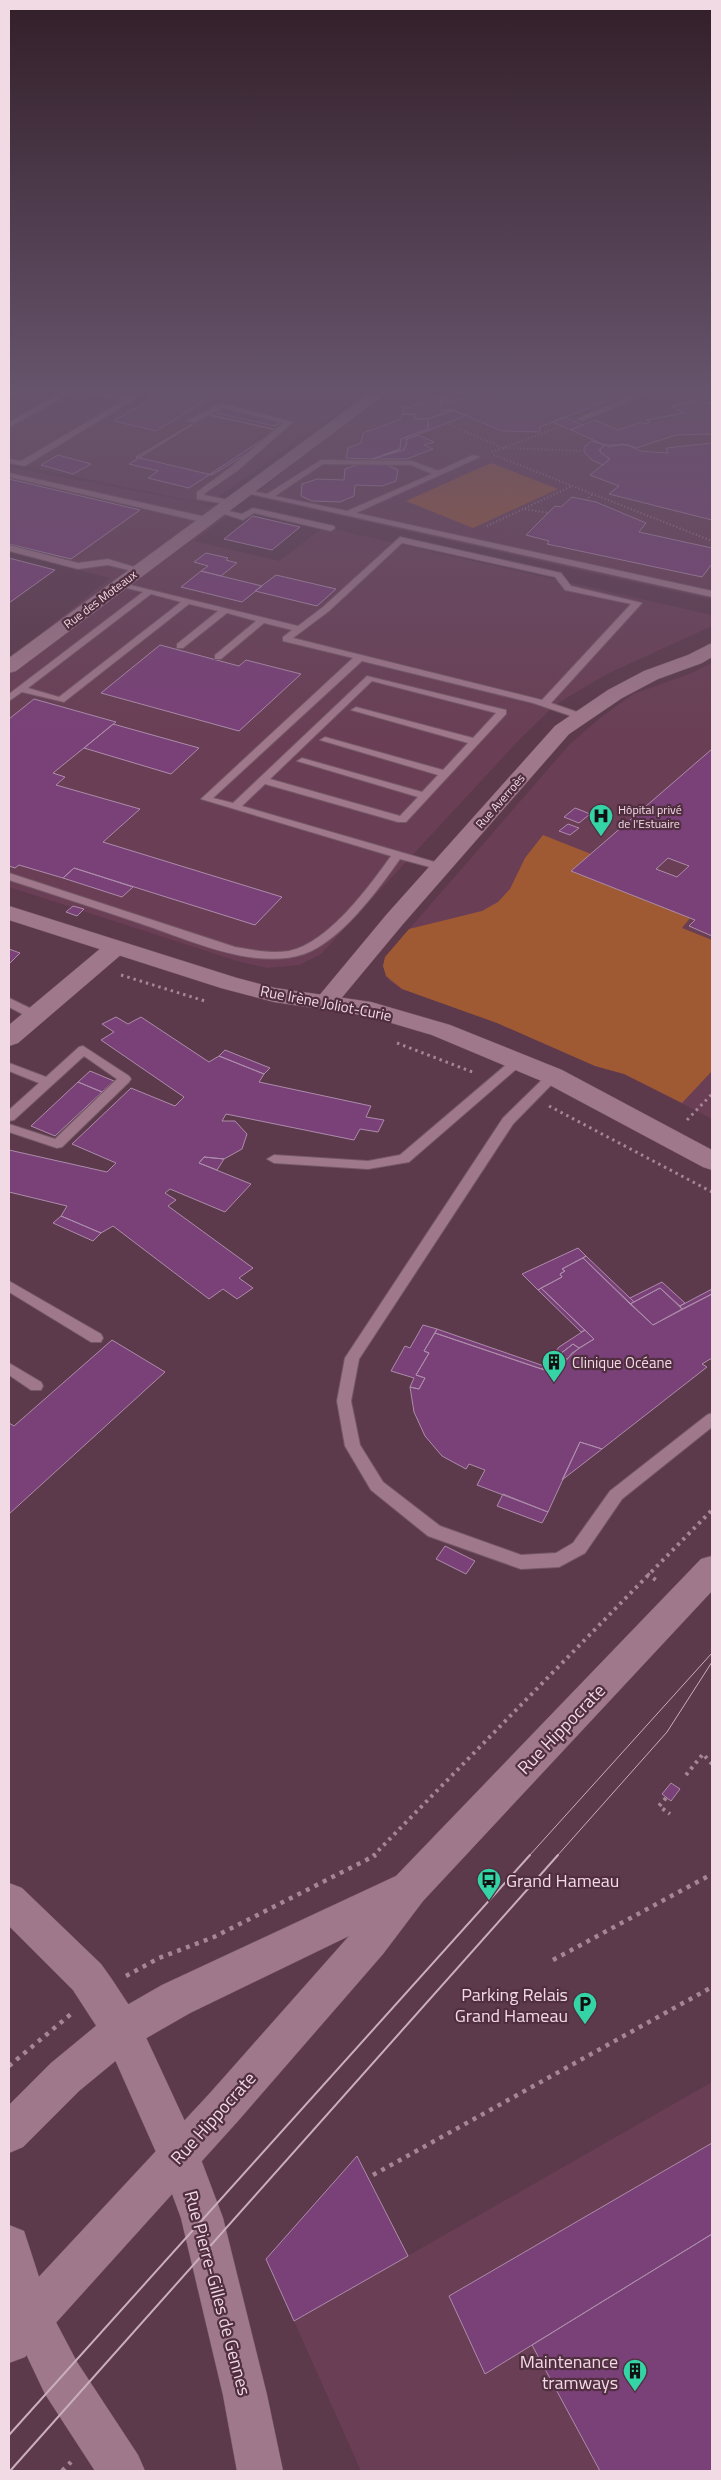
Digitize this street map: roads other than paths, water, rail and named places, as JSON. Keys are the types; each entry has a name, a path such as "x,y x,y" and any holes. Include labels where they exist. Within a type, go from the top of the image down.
{"street":[{"name":"Rue des Moteaux","path":"9,667 140,570 223,505"},
{"name":"Rue Averroès","path":"326,1002 562,730 614,694 652,675 695,659 712,649"},
{"name":"Rue Irène Joliot-Curie","path":"9,913 229,984 274,995 371,1009 442,1030 553,1076 712,1161"},
{"path":"9,1038 115,948"},
{"name":"Rue Hippocrate","path":"20,2329 179,2156 370,1941 410,1888 712,1568"},
{"name":"Rue Hippocrate","path":"9,2133 65,2076 122,2030 176,1999 410,1888"},
{"name":"Rue Pierre-Gilles de Gennes","path":"9,1901 87,1977 122,2030 179,2156 202,2218 245,2394 260,2471"},
{"path":"9,2246 20,2329 61,2378 122,2471"}],"lane":[{"path":"196,505 217,508 243,517 253,510 331,528"},
{"path":"212,505 217,508"},
{"path":"307,505 712,594"},
{"path":"348,514 369,505"},
{"path":"544,704 637,603 568,588 558,575 400,540 326,609 286,639 544,704 580,716"},
{"path":"9,548 78,566 108,562 140,570"},
{"path":"121,584 300,629"},
{"path":"9,698 150,591"},
{"path":"21,689 62,700 187,601"},
{"path":"180,646 225,610"},
{"path":"218,657 263,619"},
{"path":"360,657 206,799 441,868"},
{"path":"235,808 263,780 370,678 504,712 402,820 263,780"},
{"path":"356,710 476,742"},
{"path":"325,740 446,774"},
{"path":"302,761 425,796"},
{"path":"9,876 233,950 260,956 283,955 309,949 331,934 382,877 397,855"},
{"path":"9,1002 36,1016"},
{"path":"9,1117 83,1050 125,1079 56,1144 9,1128"},
{"path":"274,1158 368,1165 404,1159 518,1061"},
{"path":"9,1066 48,1082"},
{"path":"553,1076 508,1121 352,1358 344,1401 353,1446 377,1486 434,1531 521,1562 559,1560 579,1548 616,1494 712,1419"},
{"path":"9,1286 96,1338"},
{"path":"9,1368 36,1386"}],"tram line":[{"path":"529,1856 712,1653"},
{"path":"557,1856 667,1732 712,1662"},
{"path":"9,2435 530,1855"},
{"path":"10,2471 558,1855"}],"place":[{"name":"Hôpital privé de l'Estuaire","path":"601,837"},
{"name":"Clinique Océane","path":"554,1383"},
{"name":"Grand Hameau","path":"489,1901"},
{"name":"Parking Relais Grand Hameau","path":"585,2025"},
{"name":"Maintenance tramways","path":"635,2392"}]}
